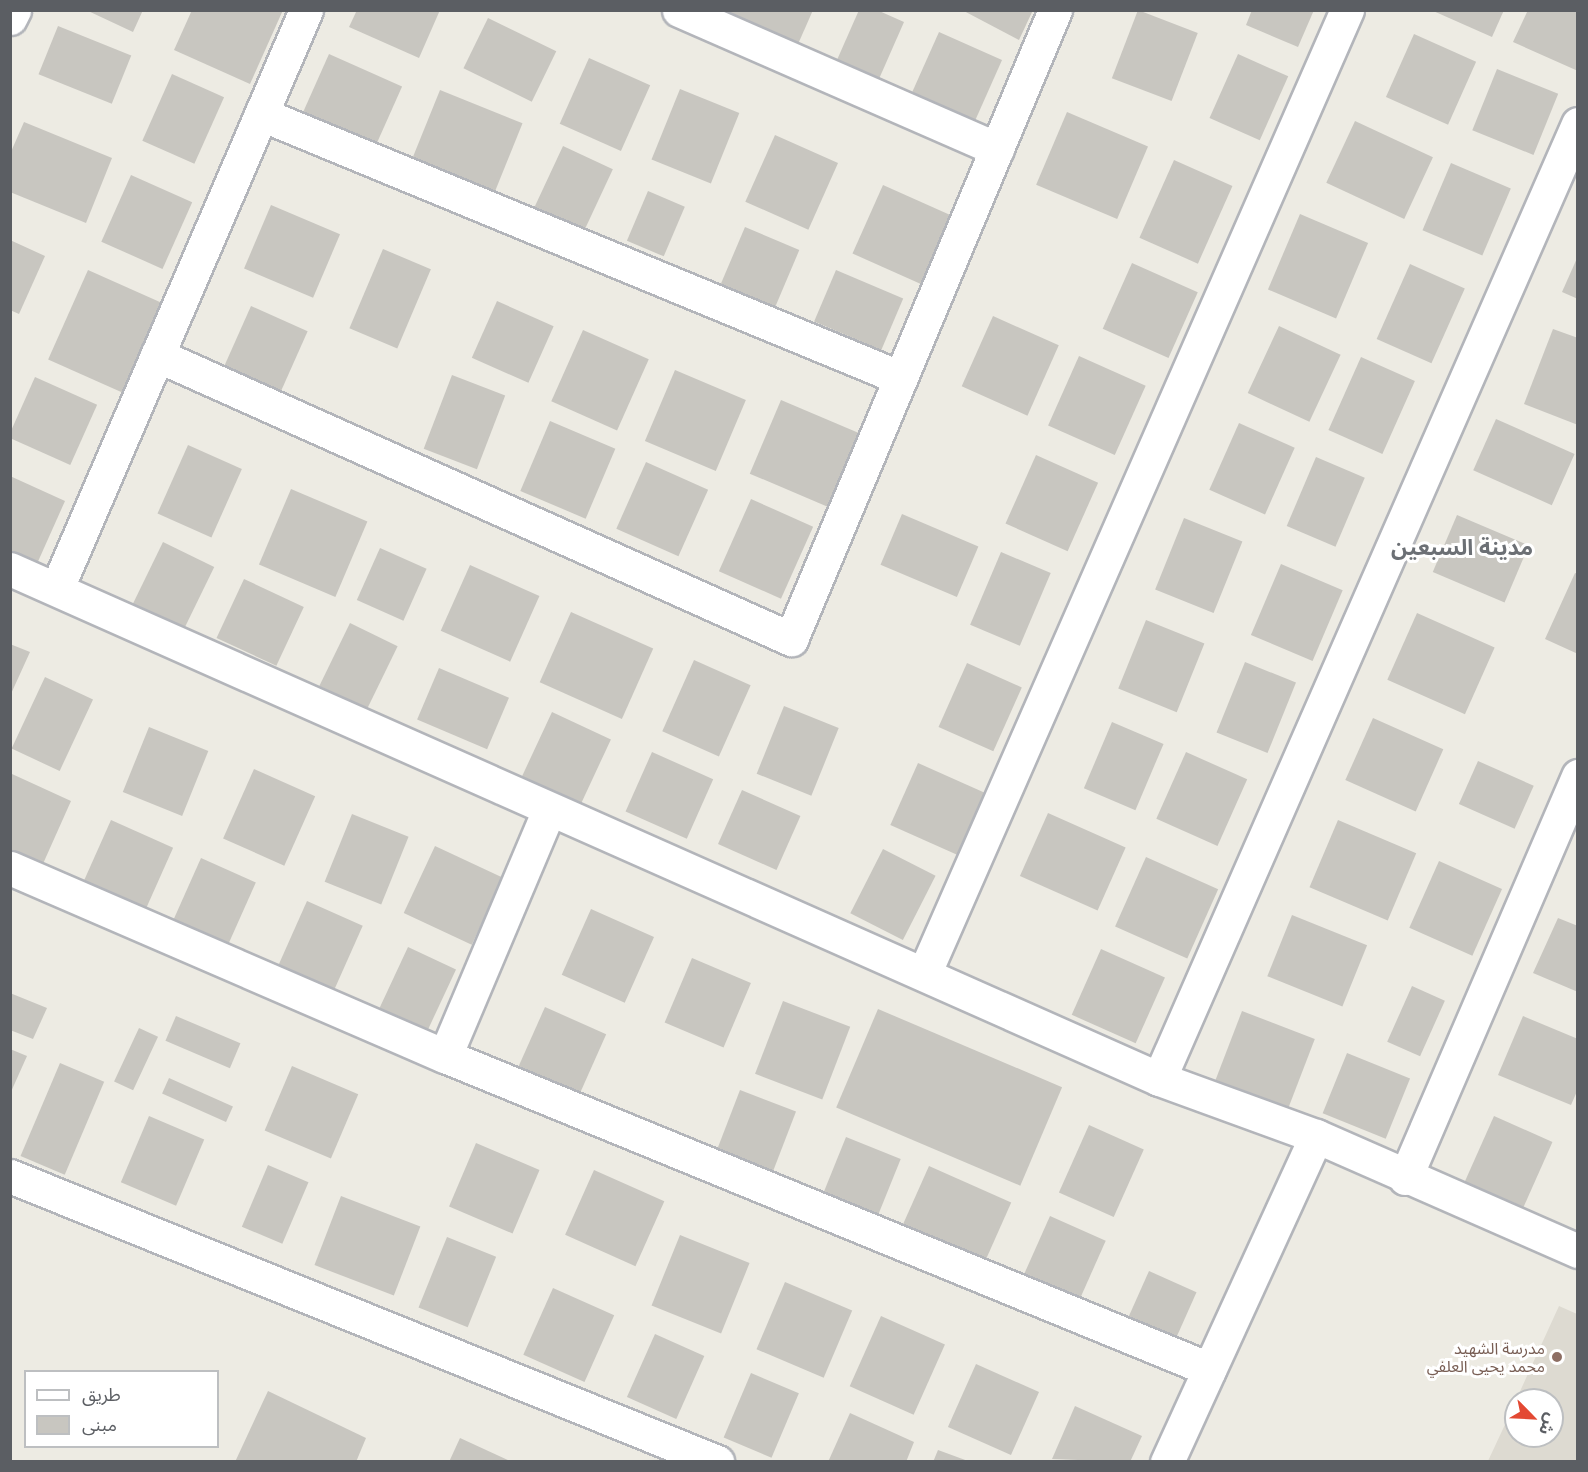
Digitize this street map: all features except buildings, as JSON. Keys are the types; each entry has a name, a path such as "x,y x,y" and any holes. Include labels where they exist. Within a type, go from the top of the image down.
{"street":[{"path":"10,18 14,10"},
{"path":"57,588 306,10"},
{"path":"679,10 997,149"},
{"path":"157,355 791,639 1055,10"},
{"path":"924,974 1347,10"},
{"path":"261,114 901,378"},
{"path":"1160,1079 1578,124"},
{"path":"10,569 1160,1079 1316,1136 1405,1178 1578,1251"},
{"path":"1405,1178 1578,776"},
{"path":"444,1056 549,810"},
{"path":"10,868 444,1056 1209,1369"},
{"path":"1167,1461 1316,1136"},
{"path":"10,1176 717,1461"}],"shaded area":[{"name":"مدرسة الشهيد محمد يحيى العلفي","path":"1559,1306 1577,1314 1577,1461 1488,1461 1504,1427 1504,1448 1564,1448 1564,1388 1521,1388"}],"place":[{"name":"مدرسة الشهيد محمد يحيى العلفي","path":"1557,1357"}],"district":[{"name":"مدينة السبعين","path":"1462,547"}]}
